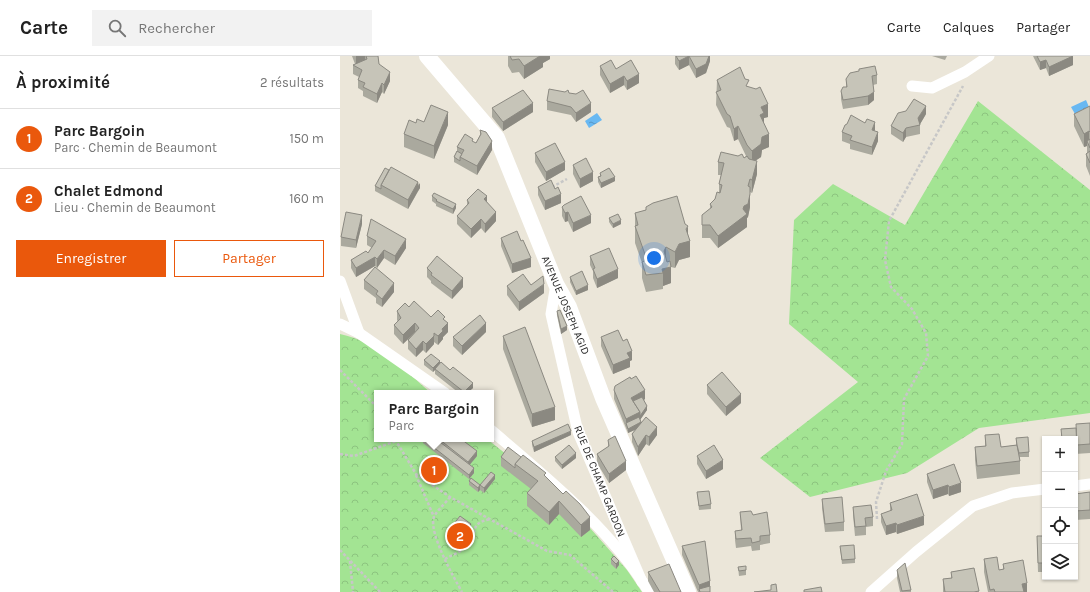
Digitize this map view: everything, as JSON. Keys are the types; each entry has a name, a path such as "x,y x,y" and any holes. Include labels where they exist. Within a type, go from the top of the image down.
{"main road":[{"name":"AVENUE JOSEPH AGID","path":"427,56 497,138 556,284 569,307 603,398 688,592"}],"street":[{"path":"912,86 932,88 965,72 989,56"},
{"path":"340,281 359,333"},
{"name":"RUE DE CHAMP GARDON","path":"556,284 551,314 578,432 642,582"},
{"path":"340,324 359,333 441,390"},
{"path":"494,433 550,480 590,519 649,592"},
{"path":"1078,486 1090,484"},
{"path":"871,592 916,552 973,506 1012,493 1042,489"}],"path":[{"path":"877,519 876,502 886,472 902,444 904,399 928,356 926,333 912,309 891,287 885,260 889,221 963,87 965,72"},
{"path":"548,188 567,179"},
{"path":"340,370 374,404"},
{"path":"340,454 354,456 369,452 391,442"},
{"path":"396,442 416,474 434,517 436,539 451,573 462,592"},
{"path":"416,474 450,497 547,551 570,555 612,591"},
{"path":"434,517 450,497"},
{"path":"445,559 460,552 468,545 476,524 480,521 491,519"},
{"path":"340,550 380,592"},
{"path":"350,560 353,592"}],"green space":[{"path":"978,101 1090,190 1090,413 979,428 907,473 810,497 760,458 858,382 789,324 794,220 833,184 905,225"},
{"path":"340,334 366,343 378,350 400,366 428,390 374,390 374,442 491,442 568,503 627,570 642,592 340,592"}],"water":[{"path":"1086,100 1089,107 1075,114 1071,107"},
{"path":"597,113 602,120 589,128 585,121"}],"building":[{"path":"366,56 378,56 379,64 390,72 384,85 382,83 377,94 363,87 365,83 358,80 362,70 353,65 367,59"},
{"path":"510,56 540,56 524,66 519,59 512,60"},
{"path":"676,56 689,56 679,61"},
{"path":"689,56 709,56 706,64 696,69"},
{"path":"1037,56 1073,56 1049,67 1046,60 1040,62"},
{"path":"611,60 616,69 631,60 639,74 627,81 624,76 610,84 600,66"},
{"path":"875,66 877,75 872,76 874,92 868,96 843,100 841,91 843,87 847,87 846,79 850,73 859,71 859,69"},
{"path":"740,67 745,79 749,80 746,86 756,89 760,87 768,104 761,107 764,113 760,115 769,134 762,137 761,144 752,151 747,145 738,126 734,129 730,116 727,114 716,92 721,90 717,80"},
{"path":"549,89 565,92 568,90 569,93 576,94 583,90 591,103 576,113 571,107 547,101"},
{"path":"523,90 533,103 503,122 492,108"},
{"path":"914,99 926,106 918,118 920,125 906,128 903,133 891,126 898,113 906,111"},
{"path":"431,105 448,112 434,146 404,134 409,120 416,123 417,119 424,122"},
{"path":"1090,106 1090,132 1089,131 1084,134 1074,114"},
{"path":"851,115 865,123 867,119 875,122 872,130 878,132 872,147 850,140 852,136 842,132"},
{"path":"480,130 486,132 492,141 477,166 460,157 464,150 457,147 465,134 476,143 481,134"},
{"path":"1090,139 1090,148 1087,141"},
{"path":"555,143 565,162 546,172 535,153"},
{"path":"457,151 462,154 460,161 454,157"},
{"path":"1090,151 1090,163 1086,154"},
{"path":"721,152 738,156 742,154 744,158 747,156 749,159 757,161 752,180 750,179 748,186 750,187 750,194 748,204 744,206 743,209 747,214 718,236 710,225 702,225 702,215 712,207 710,204 715,199 717,192 720,193 722,185 719,184 724,163 718,162"},
{"path":"586,158 593,172 580,179 573,165"},
{"path":"391,167 418,182 408,200 381,185"},
{"path":"385,168 389,170 381,185 381,189 375,186"},
{"path":"609,168 615,177 601,183 598,177 601,176 600,173"},
{"path":"551,180 555,189 558,187 561,194 545,201 538,187"},
{"path":"478,189 487,196 484,199 496,212 485,224 481,219 471,229 457,216 469,203 467,200"},
{"path":"434,193 456,204 453,209 436,201 437,200 432,196"},
{"path":"581,196 591,215 573,223 568,212 565,213 562,207"},
{"path":"677,196 685,224 688,226 686,229 690,241 679,244 675,252 666,247 664,251 667,262 670,261 671,267 662,269 663,273 646,275 642,262 647,260 635,226 638,225 635,213 646,210 646,207 653,203"},
{"path":"346,212 362,215 356,240 341,237"},
{"path":"618,214 621,220 613,224 609,218"},
{"path":"371,219 406,239 395,256 384,250 377,259 375,257 356,268 351,260 366,251 368,253 376,241 367,236"},
{"path":"517,231 531,258 512,264 501,238"},
{"path":"609,248 618,269 597,279 593,269 595,268 590,256"},
{"path":"437,256 463,278 452,291 431,275 432,273 427,268"},
{"path":"375,267 394,283 382,299 376,294 378,291 364,280"},
{"path":"582,271 588,285 576,291 570,277"},
{"path":"523,274 531,285 543,276 544,284 519,302 507,286"},
{"path":"414,301 431,317 438,310 445,317 443,319 448,323 438,336 434,333 434,336 426,344 423,341 416,349 408,340 419,328 415,323 403,335 394,325 401,318 397,311 405,303 409,307"},
{"path":"560,310 567,326 561,329 557,311"},
{"path":"480,315 486,323 462,346 453,337"},
{"path":"525,327 555,407 532,414 503,336"},
{"path":"618,330 623,341 627,339 632,351 627,353 630,358 613,365 601,337"},
{"path":"431,354 440,361 433,368 424,360"},
{"path":"441,362 450,370 453,367 473,383 466,390 461,390 435,369"},
{"path":"722,372 741,394 726,407 707,385"},
{"path":"636,376 645,390 631,398 640,412 626,419 614,390 615,386 630,377 631,379"},
{"path":"642,397 647,406 640,416 640,412 633,401"},
{"path":"639,417 641,422 628,429 626,423"},
{"path":"646,417 657,427 649,437 646,435 638,447 632,434"},
{"path":"1090,423 1090,444 1078,445 1076,424"},
{"path":"568,424 571,431 534,447 532,441"},
{"path":"1076,428 1076,436 1062,436 1061,429"},
{"path":"999,434 1001,447 1017,445 1020,461 977,466 975,447 986,446 985,435"},
{"path":"615,436 626,461 609,474 597,454 609,446 608,440"},
{"path":"1028,437 1029,452 1019,453 1016,438"},
{"path":"427,442 440,442 474,468 469,475"},
{"path":"443,442 465,442 477,451 468,462"},
{"path":"569,445 576,453 562,465 555,457"},
{"path":"714,445 723,460 706,471 697,456"},
{"path":"508,447 521,457 515,464 515,468 501,457"},
{"path":"523,455 546,473 544,475 563,494 566,491 580,504 590,517 581,525 559,501 549,512 527,493 538,481 515,464"},
{"path":"954,464 961,483 949,487 948,485 933,490 927,474"},
{"path":"491,472 495,475 484,488 480,485"},
{"path":"471,478 480,485 478,488 469,481"},
{"path":"709,491 711,504 699,506 697,492"},
{"path":"1090,492 1090,510 1078,511 1078,494"},
{"path":"917,494 924,516 897,525 896,523 886,526 881,514 892,510 890,503"},
{"path":"842,497 844,522 825,524 822,499"},
{"path":"871,505 873,517 865,518 866,526 855,527 853,507"},
{"path":"751,511 753,515 767,512 770,535 760,536 760,541 752,543 751,538 736,539 735,531 742,530 740,512"},
{"path":"460,516 471,524 463,534 460,532 457,536 449,530"},
{"path":"1037,536 1042,536 1042,563 1038,563"},
{"path":"705,541 710,581 699,585 682,546"},
{"path":"854,545 855,559 842,560 840,546"},
{"path":"614,556 619,561 616,564 611,559"},
{"path":"997,557 999,570 1004,569 1003,564 1023,560 1027,583 1022,584 1024,592 995,592 994,589 990,590 984,559"},
{"path":"905,563 911,590 902,591 897,570"},
{"path":"669,564 681,592 660,592 648,572"},
{"path":"746,566 746,570 739,571 738,567"},
{"path":"974,568 979,591 945,592 943,579 952,578 951,572"},
{"path":"776,584 777,592 754,592 771,590 771,585"},
{"path":"710,586 710,592 700,592 699,589"},
{"path":"821,587 822,592 804,592 804,590"}],"place":[{"name":"Parc Bargoin","path":"434,470"},
{"name":"Chalet Edmond","path":"460,536"}]}
